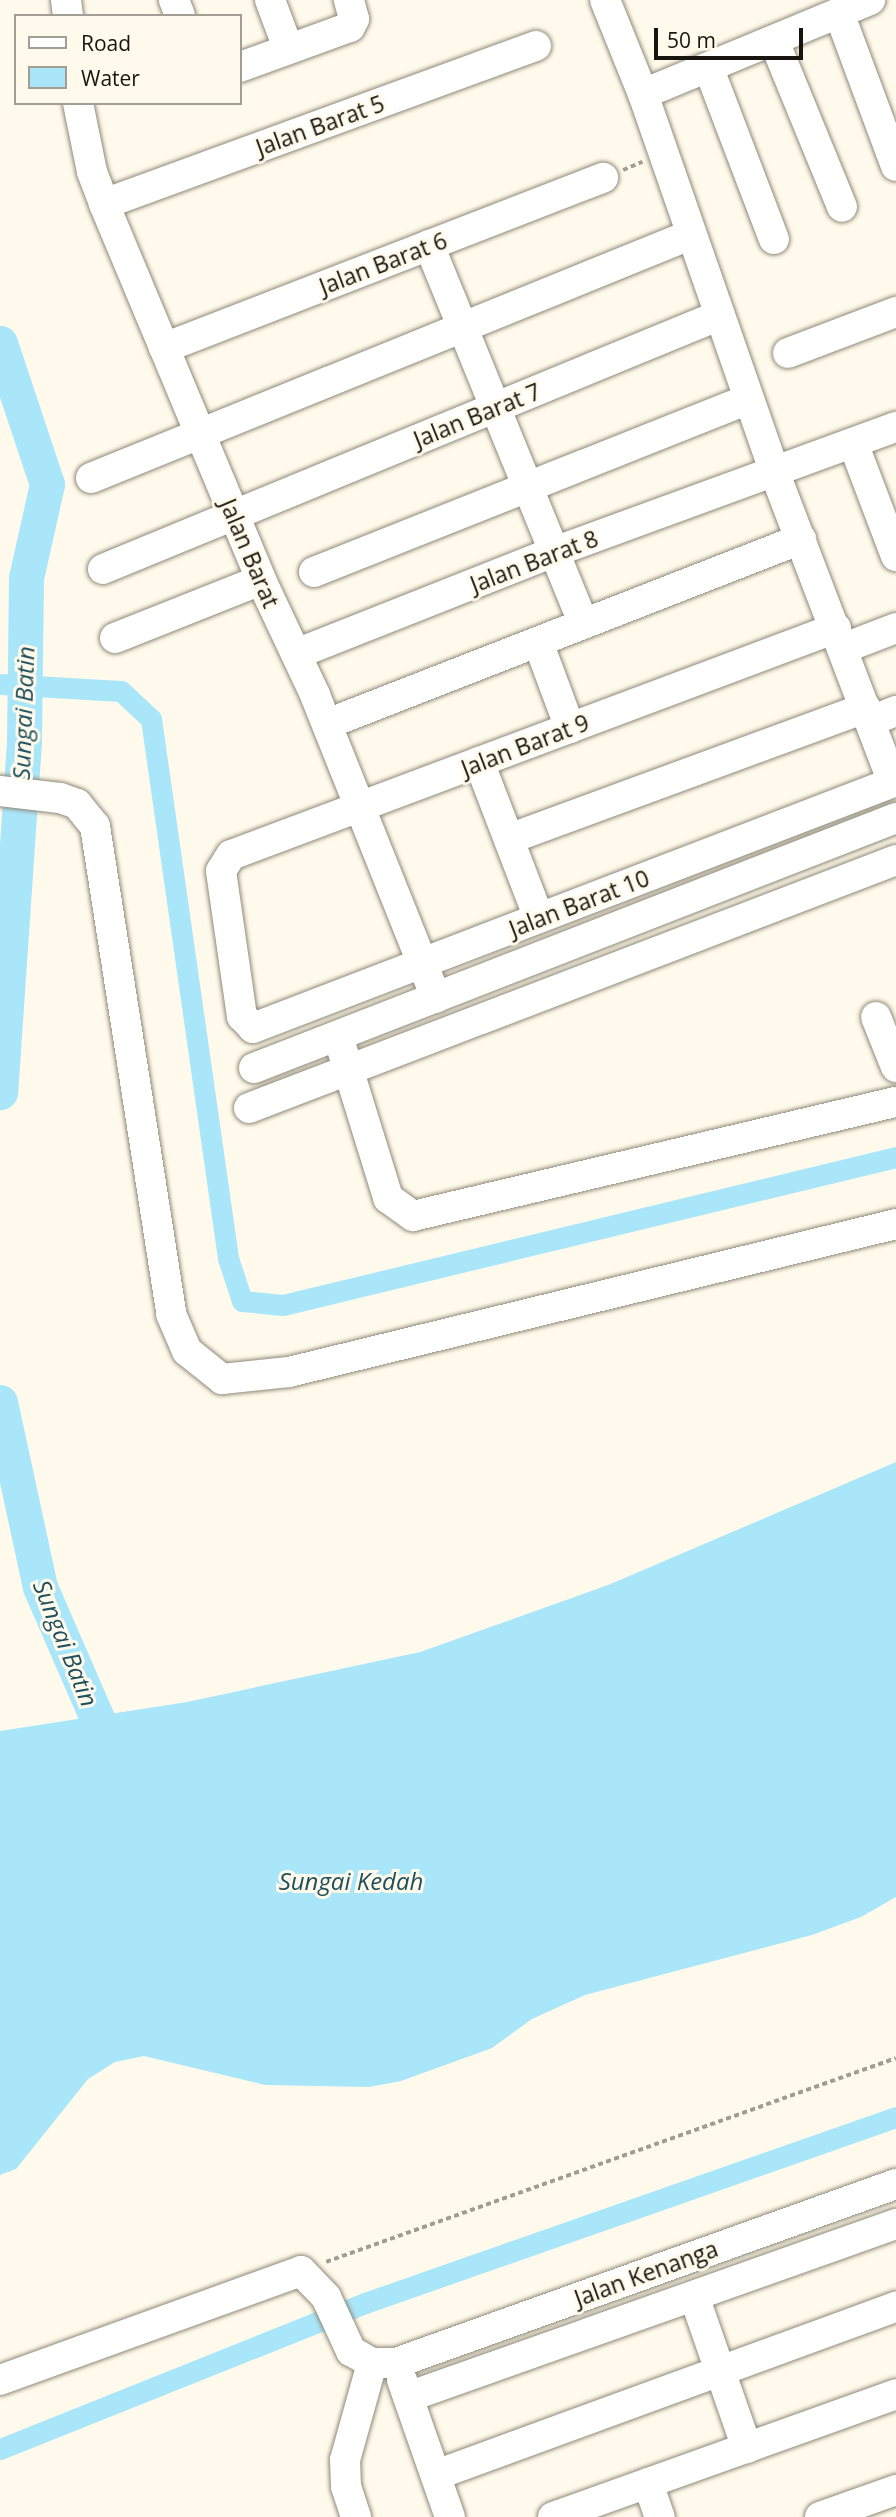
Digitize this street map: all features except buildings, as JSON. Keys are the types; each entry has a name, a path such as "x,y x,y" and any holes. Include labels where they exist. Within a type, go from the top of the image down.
{"street":[{"path":"270,0 288,48"},
{"path":"242,66 350,27 354,19 349,0"},
{"path":"605,0 643,94 774,471 840,638 878,713 895,781"},
{"path":"643,94 709,69 870,0"},
{"path":"839,13 896,166"},
{"path":"774,41 842,207"},
{"name":"Jalan Barat 5","path":"104,204 536,46"},
{"path":"709,69 774,239"},
{"name":"Jalan Barat","path":"78,105 92,172 104,204 233,515 327,724 436,998"},
{"name":"Jalan Barat 6","path":"164,348 603,177"},
{"path":"90,478 690,234"},
{"path":"429,245 584,624"},
{"path":"788,353 896,312"},
{"name":"Jalan Barat 7","path":"103,569 720,315"},
{"path":"314,572 748,399"},
{"name":"Jalan Barat 8","path":"296,654 554,552 896,427"},
{"path":"853,443 896,556"},
{"path":"327,724 802,539"},
{"path":"115,638 261,580"},
{"name":"Jalan Barat 9","path":"262,1025 247,1026 242,1016 221,871 231,855 570,728 840,638 896,628"},
{"path":"538,642 570,728"},
{"path":"509,839 878,713"},
{"path":"480,762 539,918"},
{"name":"Jalan Barat 10","path":"262,1025 895,781"},
{"path":"0,791 35,793 77,804 87,813 100,840 171,1314 187,1351 222,1379 289,1372 896,1224"},
{"path":"254,1068 896,818"},
{"path":"249,1108 896,860"},
{"path":"876,1017 896,1067"},
{"path":"338,1036 351,1069 388,1198 413,1216 896,1102"},
{"name":"Jalan Kenanga","path":"373,2359 896,2184"},
{"path":"408,2397 896,2224"},
{"path":"0,2379 301,2271 314,2280 373,2359 408,2397 450,2517"},
{"path":"694,2295 747,2448"},
{"path":"436,2474 896,2307"},
{"path":"356,2517 346,2487 345,2460 373,2359"},
{"path":"552,2517 618,2506 648,2483 896,2394"},
{"path":"648,2483 660,2517"},
{"path":"820,2517 896,2490"}],"path":[{"path":"603,177 663,154"},
{"path":"301,2271 896,2058"}],"water":[{"name":"Sungai Kedah","path":"896,1462 896,1897 861,1917 812,1935 585,1995 532,2019 492,2048 401,2081 369,2087 265,2085 144,2056 115,2062 88,2079 16,2169 0,2175 0,1731 187,1702 420,1652 608,1585"}],"waterway":[{"name":"Sungai Batin","path":"0,343 47,484 26,578 24,742 0,1092"},
{"path":"0,684 121,691 151,719 228,1258 242,1301 283,1305 896,1157"},
{"name":"Sungai Batin","path":"0,1402 40,1587 97,1718 98,1764"},
{"path":"0,2449 365,2303 896,2117"}]}
